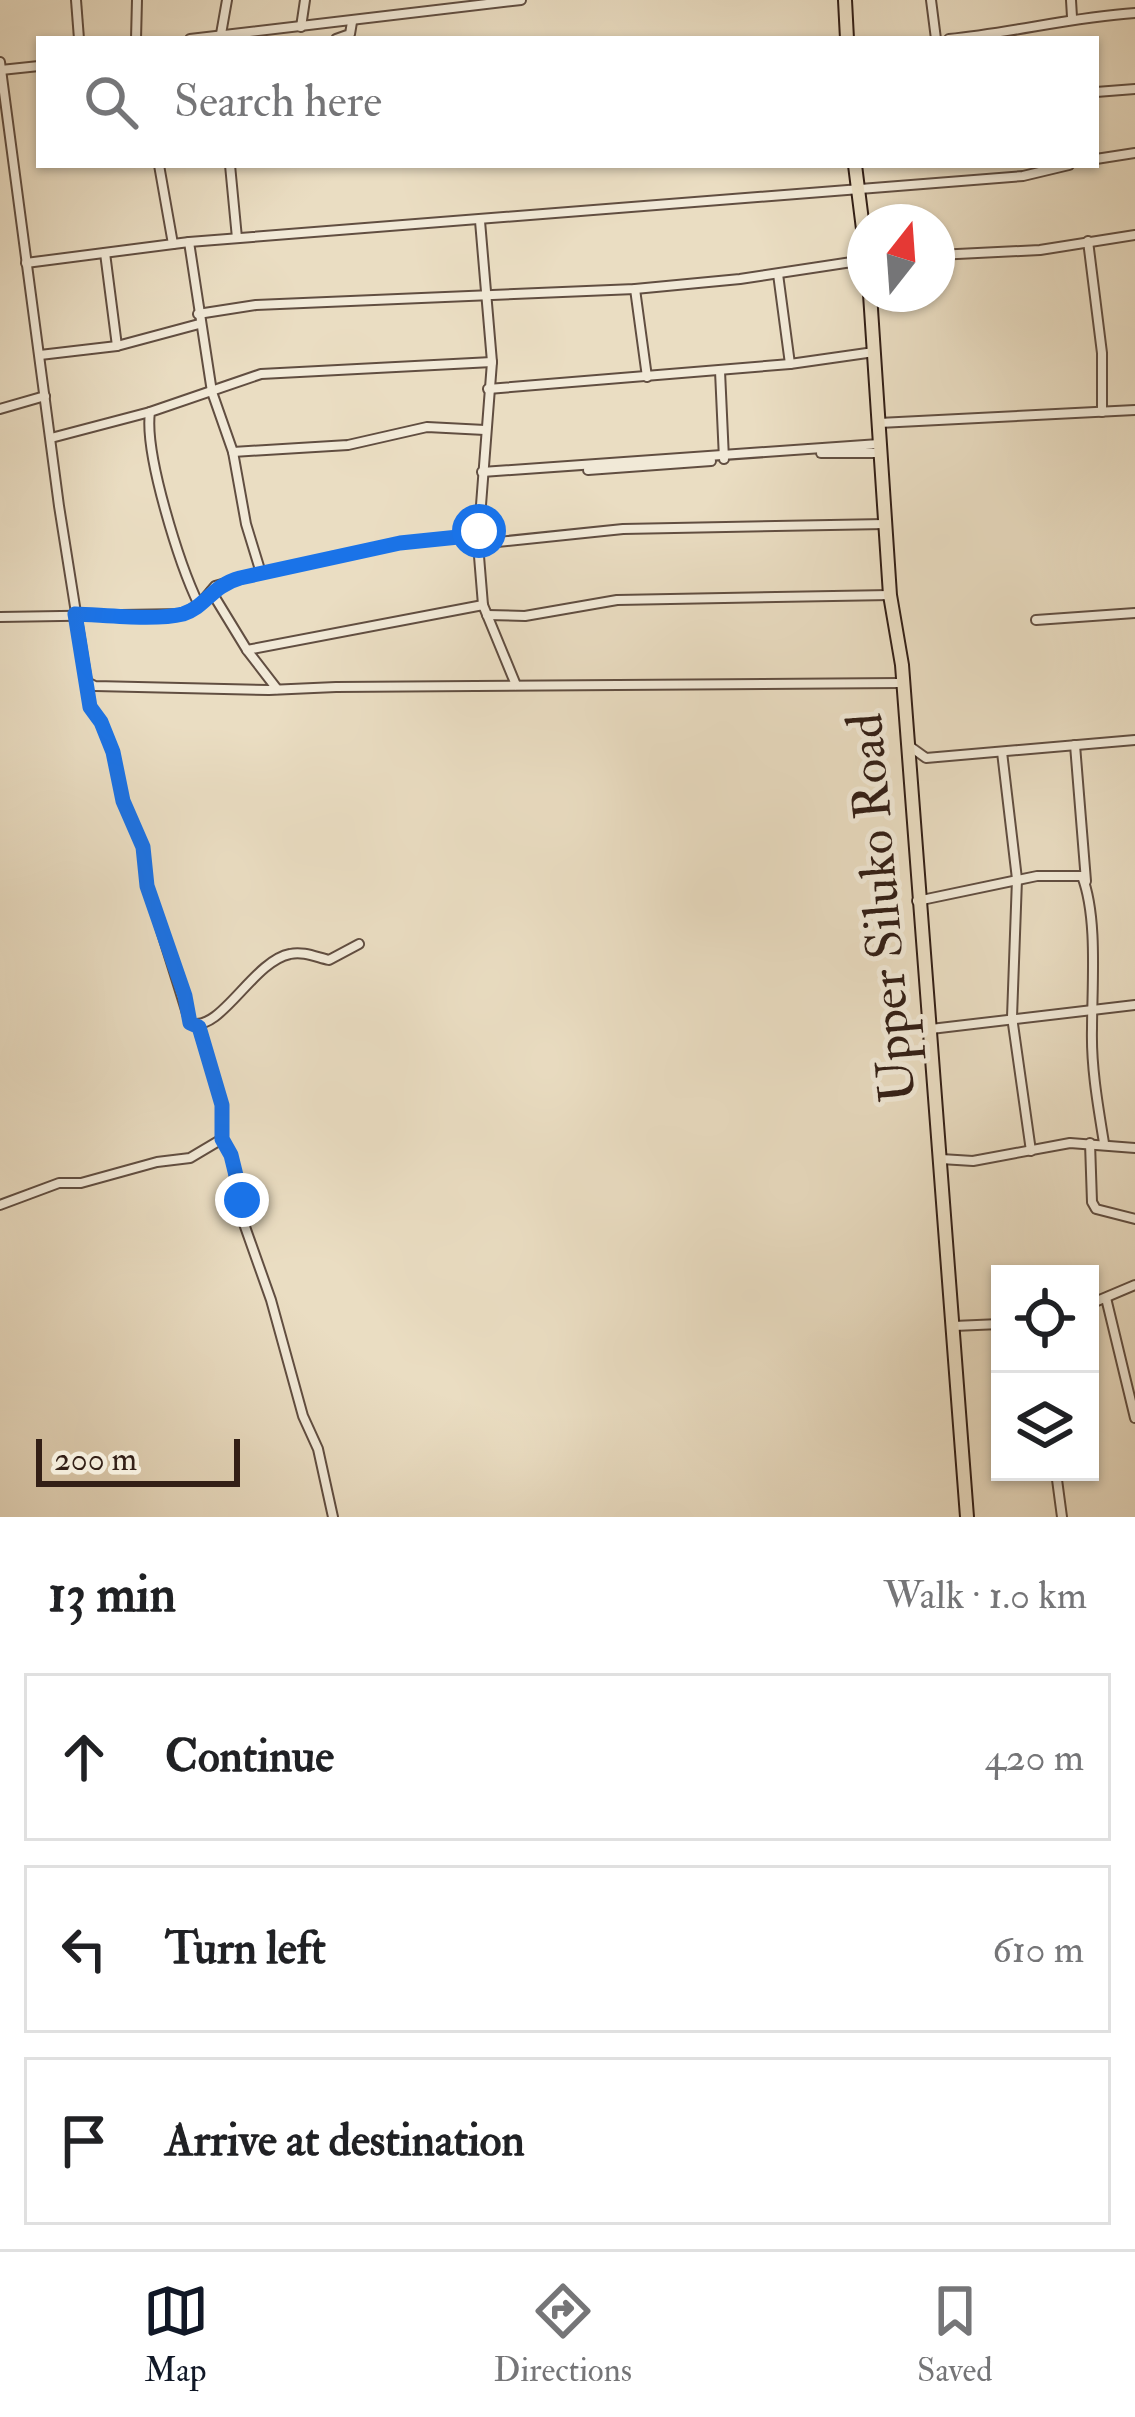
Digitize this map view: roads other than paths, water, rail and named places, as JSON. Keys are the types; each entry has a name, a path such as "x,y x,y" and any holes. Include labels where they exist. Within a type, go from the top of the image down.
{"main road":[{"path":"845,0 847,36"},
{"path":"855,168 859,204"},
{"name":"Upper Siluko Road","path":"871,312 890,595 902,665 968,1517"}],"street":[{"path":"76,0 79,36"},
{"path":"136,36 137,0"},
{"path":"220,35 227,0"},
{"path":"301,27 305,0"},
{"path":"216,36 521,0"},
{"path":"931,0 936,36"},
{"path":"1070,0 1072,17"},
{"path":"980,36 1072,17 1135,13"},
{"path":"344,36 350,34 352,22"},
{"path":"36,65 1,66 2,105 75,614 90,707 113,752 123,801 143,847 147,886 185,996 184,1009 190,1023 209,1024 247,981 279,958 307,954 328,960 359,944"},
{"path":"1099,92 1135,89"},
{"path":"1099,159 1135,153"},
{"path":"160,168 173,244"},
{"path":"230,168 237,238"},
{"path":"26,263 189,242 1023,176 1056,168"},
{"path":"480,221 492,362 478,539 485,610 516,686"},
{"path":"955,254 1040,250 1135,235"},
{"path":"1088,241 1102,353 1102,412"},
{"path":"189,242 212,392 233,452 261,573"},
{"path":"105,252 117,346"},
{"path":"40,355 117,346 256,305 635,289 847,263"},
{"path":"778,274 790,364"},
{"path":"635,289 646,376"},
{"path":"488,389 790,364 874,352"},
{"path":"50,438 150,412 261,374 492,362"},
{"path":"722,370 725,457"},
{"path":"0,409 45,396"},
{"path":"878,423 1135,410"},
{"path":"150,412 150,436 162,490 184,571 200,605"},
{"path":"233,452 348,445 427,427 485,430"},
{"path":"482,472 880,449"},
{"path":"588,470 725,457"},
{"path":"0,617 182,614 228,581 400,543 623,529 885,524"},
{"path":"211,591 278,690"},
{"path":"247,650 485,610 525,616 617,600 890,595"},
{"path":"1036,620 1135,613"},
{"path":"87,682 278,690 900,683"},
{"path":"906,743 926,758 1135,740"},
{"path":"1075,745 1096,1093 1105,1143"},
{"path":"1003,752 1017,879 1012,1017 1030,1151"},
{"path":"909,778 926,758"},
{"path":"917,901 1017,879 1077,874 1087,892"},
{"path":"930,1029 1135,1005"},
{"path":"199,1027 222,1105 222,1139 231,1155 243,1221 272,1300 303,1416 318,1450 332,1517"},
{"path":"0,1205 59,1183 82,1183 190,1158 222,1139"},
{"path":"1090,1143 1096,1209 1135,1220"},
{"path":"941,1159 973,1161 1090,1143 1135,1148"},
{"path":"1099,1301 1135,1285"},
{"path":"1106,1298 1135,1418"},
{"path":"954,1326 991,1324"},
{"path":"1057,1481 1062,1517"}]}
